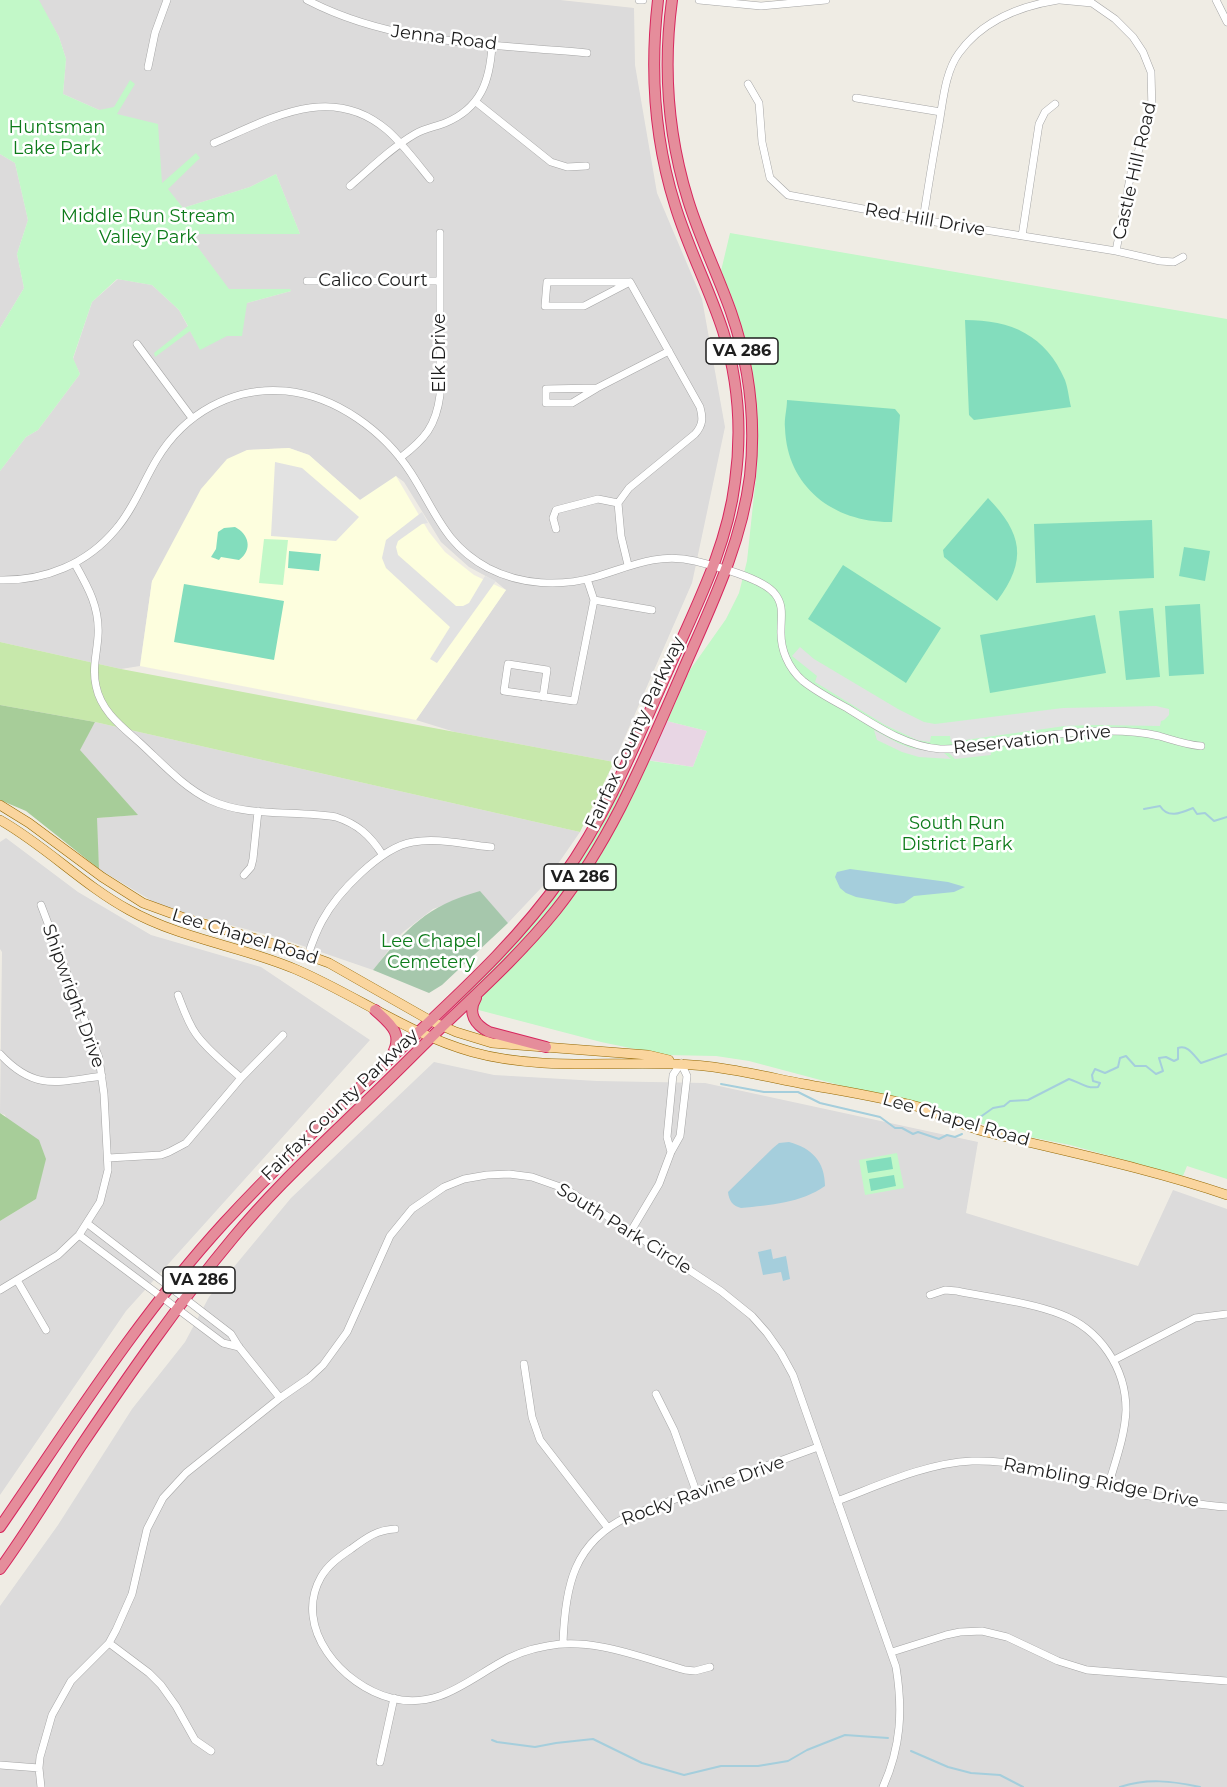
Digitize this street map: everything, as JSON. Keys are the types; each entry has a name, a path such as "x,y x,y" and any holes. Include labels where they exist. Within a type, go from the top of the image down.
{"highway":[{"name":"Fairfax County Parkway","path":"0,1527 170,1286 258,1188 430,1021 526,924 552,892 587,842 616,786 713,567 723,539 734,489 738,439 737,402 731,363 721,327 680,218 664,163 657,120 654,77 658,0"},
{"name":"Fairfax County Parkway","path":"0,1569 137,1365 231,1240 290,1176 520,952 550,916 603,841 628,794 726,571 739,534 747,498 751,461 751,406 738,333 690,208 676,150 668,83 672,0"},
{"path":"479,992 473,1003 472,1014 482,1029 546,1047"},
{"path":"375,1010 390,1024 396,1035 396,1046 387,1063"}],"main road":[{"name":"Lee Chapel Road","path":"0,806 45,834 102,877 143,903 164,912 308,955 338,968 430,1021 469,1037 492,1042 648,1055 681,1064"},
{"name":"Lee Chapel Road","path":"0,820 45,850 93,888 147,920 296,969 432,1039 471,1051 513,1060 549,1063 681,1064 725,1068 916,1106 983,1131 1154,1171 1227,1195"},
{"path":"93,888 102,877"}],"street":[{"path":"148,67 155,33 167,0"},
{"name":"Jenna Road","path":"307,0 353,21 423,38 587,53"},
{"path":"699,0 761,6 826,0"},
{"name":"Castle Hill Road","path":"923,220 944,92 957,55 972,37 1016,10 1037,3 1059,0 1093,2 1133,37 1143,52 1151,72 1152,111 1131,172 1116,251"},
{"path":"1216,0 1227,22"},
{"path":"350,186 400,144 422,130 454,119 476,102 489,75 492,45"},
{"name":"Red Hill Drive","path":"748,84 759,103 766,168 770,178 788,195 923,220 1116,251 1160,261 1174,262 1183,257"},
{"path":"856,98 941,112"},
{"path":"476,102 551,162 567,167 586,166"},
{"path":"1022,236 1039,124 1045,112 1055,105"},
{"path":"214,143 299,108 323,106 345,109 381,125 430,179"},
{"name":"Elk Drive","path":"400,458 426,434 434,421 440,395 440,233"},
{"name":"Calico Court","path":"307,281 440,281"},
{"path":"547,282 630,282 584,306 545,306 547,282"},
{"path":"628,565 619,528 618,503 629,488 685,444 701,427 702,417 700,407 630,282"},
{"path":"137,344 192,418"},
{"path":"597,388 546,389 546,403 572,403 669,351"},
{"name":"Reservation Drive","path":"0,580 37,577 75,564 91,553 117,528 162,451 192,418 218,403 244,394 271,391 299,393 327,402 355,417 380,437 400,458 443,530 475,560 505,575 534,583 566,583 587,579 640,561 672,559 693,561 763,584 778,597 784,652 794,672 801,679 868,721 906,741 928,747 951,749 1069,733 1113,731 1146,734 1202,746"},
{"path":"556,529 553,518 556,510 598,499 618,503"},
{"path":"75,564 91,593 96,610 98,634 94,676 98,695 107,711 195,791 222,805 258,811 324,815 344,819 364,831 382,854"},
{"path":"543,697 547,670 508,664 504,691 543,697 574,701 594,600 587,579"},
{"path":"594,600 652,610"},
{"path":"244,875 254,859 258,811"},
{"path":"308,955 314,936 330,908 349,885 382,854 405,843 419,841 491,847"},
{"name":"Shipwright Drive","path":"0,1290 58,1255 80,1235 105,1189 108,1158 102,1076 92,1036 41,905"},
{"path":"178,995 188,1021 197,1035 241,1078"},
{"path":"108,1158 161,1155 180,1148 193,1137 241,1078 283,1035"},
{"path":"0,1054 13,1067 36,1080 54,1082 102,1076"},
{"path":"631,1231 659,1184 671,1152 680,1136 687,1076 681,1064 673,1075 667,1137 671,1152"},
{"name":"South Park Circle","path":"41,1787 39,1768 47,1728 57,1703 79,1672 109,1643 132,1594 147,1529 163,1498 186,1473 323,1365 337,1348 355,1314 383,1247 400,1222 428,1197 444,1187 464,1179 487,1174 509,1174 532,1177 566,1190 631,1231 735,1302 767,1333 781,1353 793,1375 892,1652 900,1698 900,1722 894,1759 883,1787"},
{"path":"88,1224 231,1334 280,1398"},
{"path":"80,1235 223,1343 239,1347"},
{"path":"17,1280 46,1330"},
{"path":"930,1295 945,1290 957,1291 1058,1313 1091,1332 1114,1360 1123,1385 1126,1410 1108,1486"},
{"path":"1114,1360 1195,1318 1227,1314"},
{"path":"524,1364 532,1417 540,1440 608,1528"},
{"path":"656,1395 674,1430 696,1491"},
{"name":"Rocky Ravine Drive","path":"563,1643 564,1611 570,1582 585,1552 608,1528 629,1515 819,1448"},
{"name":"Rambling Ridge Drive","path":"837,1501 932,1468 973,1461 1025,1465 1128,1492 1227,1507"},
{"path":"395,1529 371,1534 330,1565 316,1589 312,1609 316,1630 322,1644 341,1669 366,1688 394,1698 420,1700 445,1695 512,1656 563,1643 606,1648 686,1670 695,1671 710,1667"},
{"path":"892,1652 946,1635 982,1631 1007,1637 1058,1661 1087,1670 1227,1681"},
{"path":"109,1643 161,1685 195,1740 211,1751"},
{"path":"380,1762 394,1698"},
{"path":"0,1765 39,1768"}],"shaded area":[{"path":"38,0 560,0 634,8 635,65 657,193 702,299 725,427 692,583 614,762 455,732 416,720 506,590 495,581 469,567 441,542 404,482 396,476 360,500 309,455 289,448 247,450 152,581 140,666 121,669 0,642 0,471 26,437 38,430 80,374 73,359 92,302 118,279 152,285 179,310 200,349 227,335 247,303 291,291 290,289 228,289 188,234 300,234 276,174 250,187 183,208 162,184 116,115 63,94 66,59 59,37"},
{"path":"0,154 15,163 28,220 17,254 24,288 0,328"},
{"path":"289,448 309,455 360,500 396,476 429,532 445,552 474,575 506,590 416,720 140,666 152,581 201,489 227,459 247,450"},
{"path":"275,462 302,468 359,517 336,541 271,536"},
{"path":"422,512 428,523 422,524 398,541 396,547 398,555 456,606 469,603 485,576 496,581 437,663 430,659 450,627 386,568 382,558 386,540"},
{"path":"800,647 814,659 924,722 935,724 1063,708 1156,706 1169,709 1169,715 1161,721 1160,726 1065,726 951,742 950,736 931,736 930,742 917,740 885,725 815,682 817,676 792,656"},
{"path":"667,721 707,731 693,767 648,760"},
{"path":"95,722 580,832 542,887 508,923 480,892 433,909 402,933 373,970 280,938 162,907 99,869 96,818 137,815 79,750"},
{"path":"874,730 911,748 944,753 951,759 919,757 902,752 877,740"},
{"path":"990,748 991,755 955,759 949,753"},
{"path":"6,838 78,892 151,935 261,967 370,1040 126,1311 0,1495 0,1221 36,1199 5,1115 0,1113 2,952 0,949 0,842"},
{"path":"434,1062 494,1075 597,1081 705,1083 978,1142 966,1213 1138,1266 1173,1190 1227,1209 1227,1787 0,1787 0,1606 58,1525 132,1409 185,1342 209,1297 291,1198"}],"green space":[{"name":"Middle Run Stream Valley Park","path":"0,0 39,0 59,37 66,59 63,94 99,110 114,107 130,80 135,84 117,114 158,124 162,183 196,153 200,158 168,189 183,208 250,187 276,174 300,234 188,234 229,289 290,289 291,291 247,303 242,336 227,336 200,350 190,331 155,357 154,353 188,326 179,310 152,285 117,279 92,302 73,358 80,374 38,430 26,437 0,471 0,328 24,288 17,254 28,220 15,163 0,154"},
{"name":"South Run District Park","path":"730,233 1227,319 1227,1179 1187,1166 1183,1176 1070,1145 1005,1132 925,1104 858,1090 749,1061 716,1056 664,1055 601,1042 444,1001 530,915 592,842 638,759 693,767 707,731 667,721 690,670 726,619 739,593 747,561 757,467 757,426 751,371 737,311 721,271"},
{"path":"965,320 1012,327 1037,341 1057,365 1066,383 1071,407 974,420 969,415"},
{"path":"787,400 895,409 900,415 892,522 871,521 834,509 818,498 805,484 795,468 788,449 785,425"},
{"path":"988,498 1008,523 1017,547 1017,560 1013,573 997,601 944,557 943,550"},
{"path":"1152,520 1154,578 1036,583 1034,524"},
{"path":"235,527 246,538 248,547 243,556 239,560 221,557 219,560 211,557 216,549 218,532 224,528"},
{"path":"264,539 288,540 283,585 259,583"},
{"path":"1184,547 1210,551 1205,581 1179,576"},
{"path":"289,551 321,554 319,571 288,568"},
{"path":"843,565 941,628 906,683 808,619"},
{"path":"184,584 284,601 274,660 174,642"},
{"path":"1200,604 1204,674 1169,676 1165,606"},
{"path":"1153,608 1160,677 1126,680 1119,611"},
{"path":"1095,615 1106,673 990,693 980,635"},
{"path":"0,642 121,669 614,762 580,832 95,722 0,705"},
{"path":"0,705 95,722 80,750 138,815 97,818 99,869 26,811 0,800"},
{"name":"Lee Chapel Cemetery","path":"480,891 508,923 442,985 429,993 373,970 396,942 419,920 445,904"},
{"path":"0,1113 39,1140 46,1159 36,1199 0,1221"},
{"path":"897,1153 904,1188 865,1195 859,1160"},
{"path":"891,1157 893,1169 868,1173 866,1161"},
{"path":"894,1175 896,1186 871,1191 869,1179"}],"water":[{"path":"850,869 948,882 965,887 954,892 914,896 904,903 896,904 846,893 840,888 835,877 837,872"},
{"path":"789,1142 804,1148 816,1157 823,1170 825,1186 796,1200 741,1208 734,1204 728,1192 779,1143"},
{"path":"771,1249 773,1259 786,1256 790,1279 783,1281 781,1272 763,1275 758,1252"}],"waterway":[{"path":"1144,809 1160,806 1163,810 1175,814 1193,808 1197,814 1205,813 1214,821 1227,817"},
{"path":"976,1120 993,1108 1004,1106 1010,1101 1028,1100 1069,1079 1086,1086 1098,1087 1100,1083 1093,1081 1092,1075 1095,1069 1105,1073 1118,1067 1120,1058 1126,1056 1135,1066 1146,1066 1156,1074 1163,1071 1159,1058 1166,1057 1174,1061 1178,1059 1178,1048 1188,1049 1201,1063 1227,1054"},
{"path":"721,1084 764,1092 798,1092 820,1103 880,1117 895,1128 902,1128 913,1134 918,1132 939,1139 947,1135 955,1137 962,1134"},
{"path":"492,1740 535,1747 593,1739 642,1763 684,1775 721,1766 758,1766 788,1761 807,1750 845,1735 888,1738"},
{"path":"911,1751 948,1767 971,1773 1000,1775 1023,1787"},
{"path":"1120,1787 1140,1782 1160,1781 1200,1787"}],"park label":[{"name":"Huntsman Lake Park","path":"57,138"}]}
